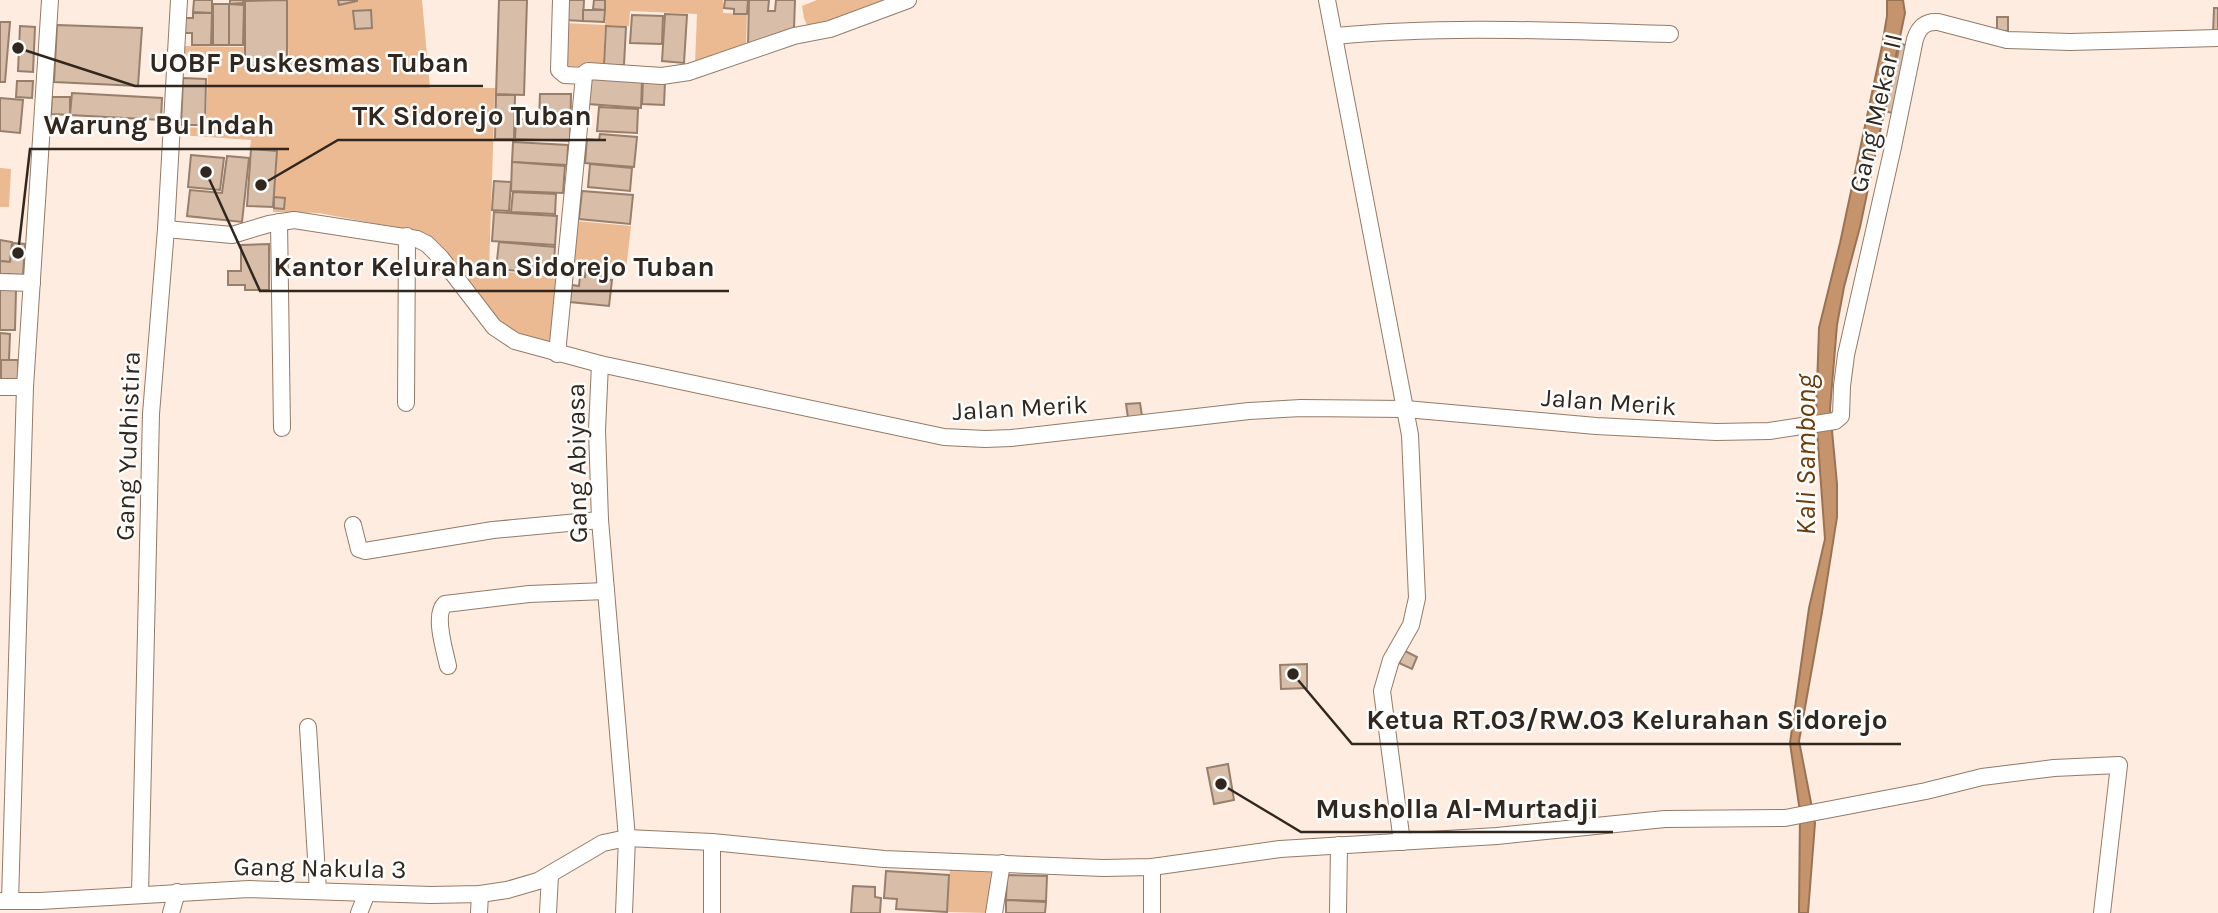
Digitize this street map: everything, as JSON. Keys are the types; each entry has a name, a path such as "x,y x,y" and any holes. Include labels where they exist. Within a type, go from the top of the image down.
{"street":[{"path":"5,901 25,387 50,0"},
{"name":"Gang Yudhistira","path":"140,894 151,414 166,229 179,0"},
{"path":"561,0 559,70 565,75 584,76"},
{"path":"557,354 585,73 588,71 662,76 689,72 794,36 830,29 908,0"},
{"path":"1327,0 1406,409 1411,449 1417,598 1411,625 1391,660 1382,691 1402,842"},
{"name":"Gang Mekar II","path":"1835,421 1841,416 1846,355 1915,39 1922,25 1938,22 2007,40 2070,42 2218,38"},
{"path":"1335,36 1434,30 1670,34"},
{"name":"Gang Abiyasa","path":"166,229 226,236 279,222 302,220 407,236 422,241 436,252 500,333 557,354 600,364 597,430 600,520 627,838 624,913"},
{"path":"279,222 282,428"},
{"path":"406,403 407,236"},
{"path":"0,282 32,283"},
{"name":"Jalan Merik","path":"600,364 922,434 962,439 1060,434 1273,409 1337,407 1406,409 1679,431 1769,431 1835,421"},
{"path":"0,387 25,387"},
{"path":"353,525 359,549 365,551 493,530 600,520"},
{"path":"448,666 439,618 441,608 445,604 516,595 606,591"},
{"path":"308,727 318,891"},
{"path":"627,838 712,842 884,859 1102,868 1152,867 1251,852 1497,836 1665,819 1786,818 1993,775 2054,768 2119,765 2102,913"},
{"name":"Gang Nakula 3","path":"5,901 248,889 480,894 525,885 550,875 603,843 627,838"},
{"path":"712,842 712,913"},
{"path":"1338,913 1339,845"},
{"path":"995,913 1002,863"},
{"path":"1152,867 1152,913"},
{"path":"548,913 550,875"},
{"path":"171,913 177,892"},
{"path":"359,913 367,893"},
{"path":"479,913 480,894"}],"shaded area":[{"path":"286,0 422,0 430,88 495,88 489,270 559,277 552,348 510,334 414,231 319,213 273,212 277,150 250,148 251,140 179,135 179,127 206,128 208,69 181,68 183,46 244,47 244,67 289,67"},
{"path":"606,0 723,0 723,13 747,14 746,46 695,64 697,14 630,11 629,26 605,25"},
{"path":"817,0 889,0 808,27 802,6"},
{"path":"1887,0 1903,0 1905,13 1837,325 1830,409 1837,484 1837,517 1799,741 1815,823 1808,913 1799,913 1800,812 1790,743 1809,608 1825,539 1816,416 1819,328 1882,46"},
{"path":"564,23 605,25 603,68 561,66"},
{"path":"0,168 11,169 9,207 0,207"},
{"path":"576,221 631,226 626,270 572,263"},
{"path":"950,869 991,871 988,913 947,912"}],"building":[{"path":"194,0 212,0 212,13 193,12"},
{"path":"230,0 243,0 243,3 230,4"},
{"path":"287,0 287,65 245,66 245,1"},
{"path":"338,0 357,0 357,1 339,5"},
{"path":"499,0 527,0 524,95 496,94"},
{"path":"565,0 584,0 583,21 564,20"},
{"path":"594,0 605,0 605,10 593,9"},
{"path":"725,0 748,0 747,14 734,14 734,9 724,8"},
{"path":"749,0 769,0 768,11 775,11 776,0 795,0 794,28 748,45"},
{"path":"213,4 229,4 229,45 213,45"},
{"path":"229,4 244,5 243,45 229,45"},
{"path":"2214,8 2218,8 2218,34 2213,34"},
{"path":"371,10 372,28 355,29 353,11"},
{"path":"583,10 605,10 604,22 583,21"},
{"path":"193,13 212,13 211,45 192,45 192,33 185,33 185,18 193,18"},
{"path":"665,14 687,15 684,63 662,61"},
{"path":"632,15 663,16 662,44 630,43"},
{"path":"1997,17 2008,17 2008,31 1997,31"},
{"path":"0,22 10,22 5,82 0,82"},
{"path":"57,25 142,28 138,86 54,82"},
{"path":"20,26 35,27 33,72 18,71"},
{"path":"606,26 626,27 624,65 604,65"},
{"path":"1900,44 1911,46 1896,114 1885,111"},
{"path":"590,77 642,81 641,108 588,104"},
{"path":"183,78 206,79 205,125 181,125"},
{"path":"643,80 665,82 664,105 642,104"},
{"path":"17,81 33,81 32,98 16,97"},
{"path":"72,93 162,98 161,120 70,115"},
{"path":"540,94 571,94 570,141 515,139 516,119 539,120"},
{"path":"496,95 515,95 514,139 495,139"},
{"path":"52,97 70,97 70,115 51,114"},
{"path":"0,98 23,100 20,133 0,131"},
{"path":"599,107 638,109 637,133 597,131"},
{"path":"600,134 637,137 634,167 585,163 587,139 599,140"},
{"path":"513,142 568,145 567,165 512,162"},
{"path":"251,149 277,151 273,207 247,206"},
{"path":"191,155 224,158 220,190 188,187"},
{"path":"227,156 249,158 242,222 187,216 190,190 222,193"},
{"path":"512,162 565,166 563,193 511,191"},
{"path":"590,164 632,168 630,191 588,187"},
{"path":"494,181 511,182 509,211 492,210"},
{"path":"582,191 633,195 630,224 579,219"},
{"path":"513,192 556,194 555,214 511,212"},
{"path":"274,197 285,198 284,209 274,208"},
{"path":"494,212 557,216 555,245 492,241"},
{"path":"0,240 12,242 10,262 0,261"},
{"path":"499,242 555,247 553,274 496,269"},
{"path":"13,243 25,244 23,275 0,274 0,261 10,262"},
{"path":"269,244 269,290 245,290 245,285 228,285 228,271 241,271 241,245"},
{"path":"586,267 604,268 603,279 612,280 609,306 570,302 572,285 579,286 580,276 585,277"},
{"path":"0,290 16,290 15,330 0,330"},
{"path":"0,333 10,334 9,360 0,360"},
{"path":"1,360 18,360 18,380 1,380"},
{"path":"1140,403 1142,416 1128,418 1126,404"},
{"path":"1405,651 1417,657 1412,669 1399,663"},
{"path":"1307,664 1307,688 1281,689 1280,665"},
{"path":"1228,764 1234,800 1214,804 1207,768"},
{"path":"886,871 949,875 947,912 896,909 897,899 884,898"},
{"path":"1007,875 1047,876 1046,901 1006,900"},
{"path":"853,886 875,887 875,897 881,898 880,913 851,913"},
{"path":"1006,900 1046,902 1045,913 1006,913"}],"place":[{"name":"UOBF Puskesmas Tuban","path":"18,48"},
{"name":"Kantor Kelurahan Sidorejo Tuban","path":"206,172"},
{"name":"TK Sidorejo Tuban","path":"261,185"},
{"name":"Warung Bu Indah","path":"18,253"},
{"name":"Ketua RT.03/RW.03 Kelurahan Sidorejo","path":"1293,674"},
{"name":"Musholla Al-Murtadji","path":"1221,784"}],"water label":[{"name":"Kali Sambong","path":"1805,455"}]}
